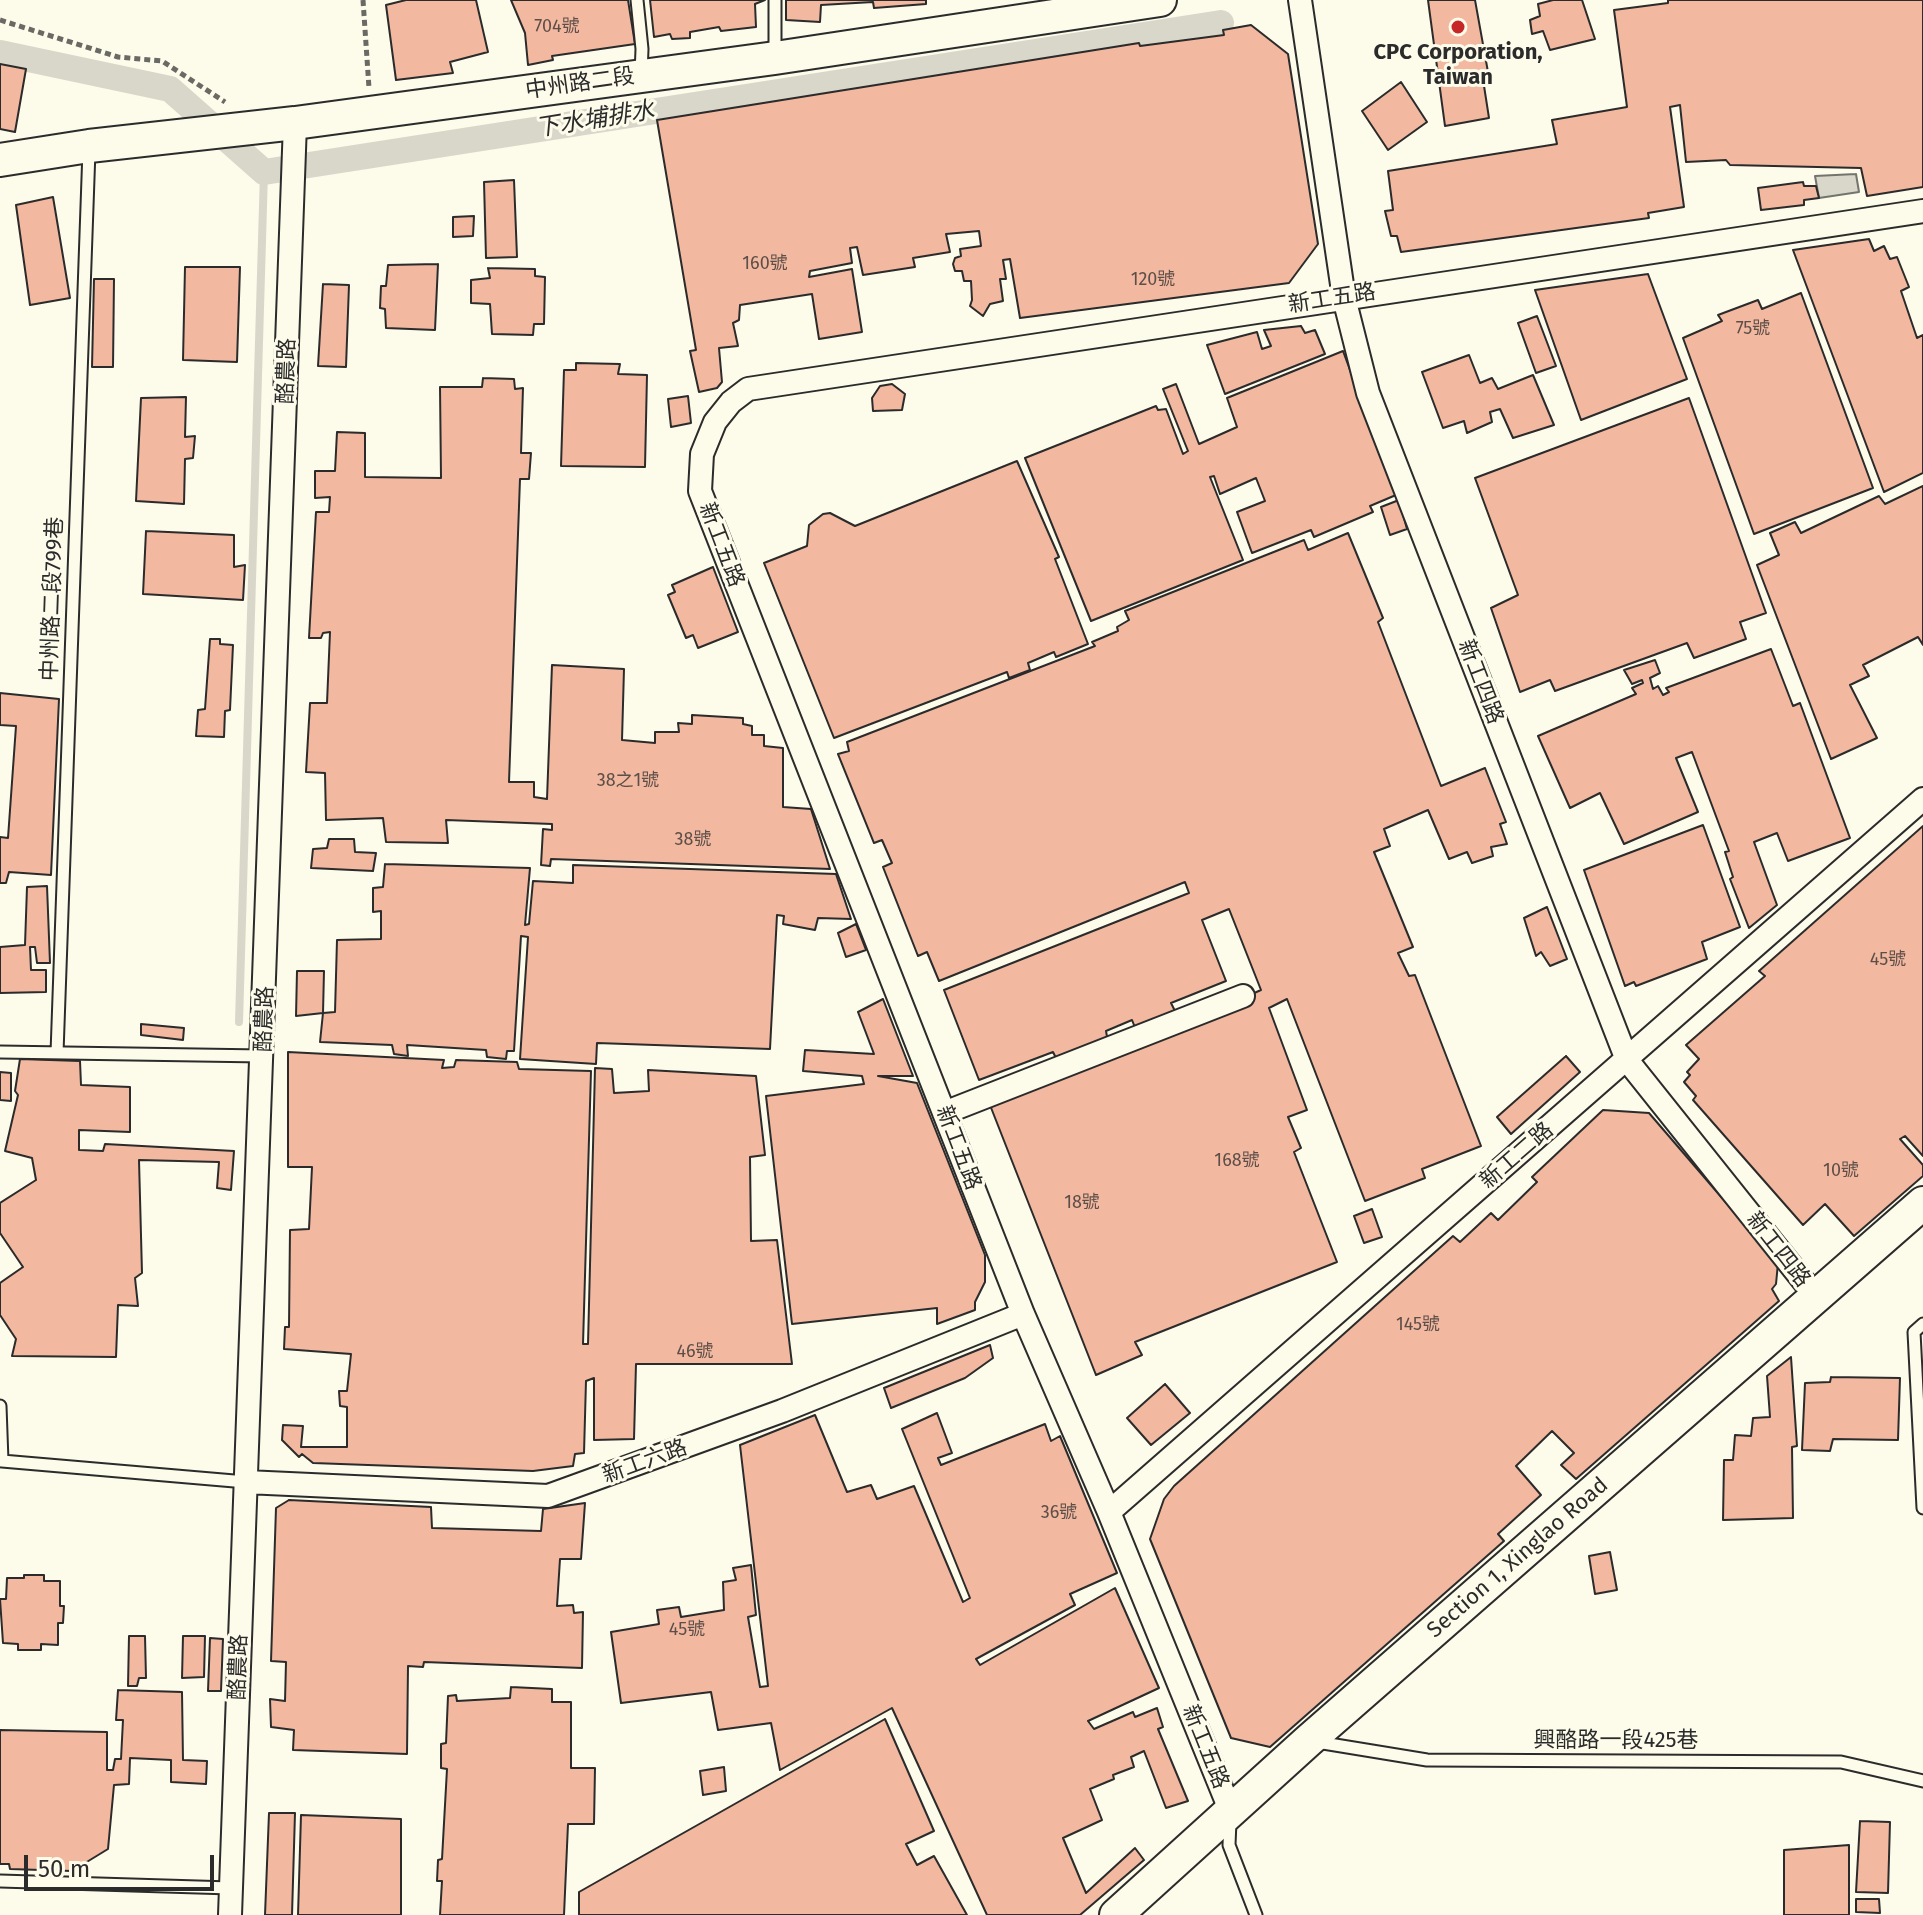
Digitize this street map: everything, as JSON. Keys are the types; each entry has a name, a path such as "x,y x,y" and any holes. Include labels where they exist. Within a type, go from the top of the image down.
{"street":[{"name":"中州路二段","path":"0,160 775,58 1160,0"},
{"name":"新工四路","path":"1300,0 1344,298 1368,393 1627,1060 1817,1298"},
{"name":"酪農路","path":"230,1915 295,123"},
{"name":"新工五路","path":"1231,1812 1109,1512 1023,1314 700,491 702,454 715,422 731,402 748,389 1923,211"},
{"name":"新工二路","path":"1109,1512 1923,799"},
{"path":"944,1113 1243,996"},
{"name":"Section 1, Xinglao Road","path":"1116,1915 1308,1741 1923,1203"},
{"name":"新工六路","path":"246,1482 548,1496 782,1411 1023,1314"}],"lane":[{"path":"637,0 642,49 641,76"},
{"path":"775,0 775,58"},
{"name":"中州路二段799巷","path":"57,1053 89,146"},
{"path":"0,1052 263,1056"},
{"path":"1923,1324 1914,1332 1923,1508"},
{"path":"0,1406 2,1461 246,1482"},
{"name":"興酪路一段425巷","path":"1308,1741 1427,1760 1841,1762 1923,1781"},
{"path":"1231,1812 1229,1845 1256,1915"},
{"path":"0,1881 231,1888"}],"path":[{"path":"363,0 370,113"},
{"path":"0,20 118,57 162,61 262,126"}],"shaded area":[{"path":"1856,174 1859,192 1819,198 1815,176"}],"building":[{"path":"406,0 476,0 488,52 450,62 453,73 396,80 386,5"},
{"path":"511,0 628,0 635,44 552,56 553,60 528,65 525,33"},
{"path":"650,0 765,0 755,4 756,27 721,31 719,27 690,32 690,38 672,39 670,34 654,37"},
{"path":"786,0 926,0 926,4 874,8 873,2 821,5 820,22 786,20"},
{"path":"1428,0 1475,0 1488,72 1482,73 1489,118 1445,126"},
{"path":"1553,0 1582,0 1595,39 1550,50 1543,31 1532,34 1530,20 1540,16 1538,4"},
{"path":"1668,0 1923,0 1923,187 1867,196 1861,168 1730,165 1726,160 1686,162 1680,105 1670,107 1684,207 1648,213 1649,218 1401,252 1397,236 1391,236 1385,211 1393,210 1388,171 1557,144 1552,120 1627,107 1614,10 1668,3"},
{"path":"1251,25 1288,54 1318,244 1289,283 1020,318 1010,259 1003,260 1006,279 1000,279 1003,301 990,304 983,316 970,306 971,281 964,281 962,271 955,271 953,264 955,258 961,256 960,249 981,246 979,231 946,234 950,252 913,258 915,267 863,275 857,247 850,248 852,263 810,271 809,277 852,269 862,332 819,339 812,294 740,305 739,320 733,323 738,346 719,348 722,382 717,388 699,392 690,351 696,350 657,120 1139,43 1140,46 1224,35 1223,30"},
{"path":"0,64 26,69 15,132 0,129"},
{"path":"1401,82 1427,122 1388,150 1362,111"},
{"path":"514,180 517,257 486,258 484,182"},
{"path":"1803,182 1804,186 1816,186 1819,198 1804,200 1804,205 1761,210 1758,188"},
{"path":"53,197 70,298 30,305 16,205"},
{"path":"474,216 473,236 453,237 453,217"},
{"path":"1869,239 1874,251 1884,246 1890,259 1897,257 1909,287 1901,291 1917,338 1923,335 1923,473 1884,492 1793,250"},
{"path":"438,264 435,330 386,328 385,309 380,308 381,286 386,286 388,265"},
{"path":"185,267 240,267 237,362 183,360"},
{"path":"488,268 535,269 535,276 545,277 544,324 534,324 533,335 492,334 490,304 471,303 471,280 490,278"},
{"path":"1648,274 1687,379 1581,420 1535,290"},
{"path":"94,279 114,279 113,367 92,367"},
{"path":"323,284 349,285 346,367 318,366"},
{"path":"1801,293 1873,488 1754,534 1683,338 1722,321 1718,315 1758,300 1762,309"},
{"path":"1537,316 1556,366 1536,373 1518,323"},
{"path":"1301,326 1305,333 1315,330 1325,354 1225,394 1207,345 1257,332 1262,349 1271,346 1264,330"},
{"path":"1343,351 1396,495 1370,506 1373,512 1314,537 1311,530 1252,553 1237,512 1265,501 1256,478 1220,494 1214,476 1210,477 1243,560 1091,621 1025,458 1156,406 1158,410 1166,409 1183,454 1188,451 1163,389 1176,384 1199,444 1237,427 1227,398"},
{"path":"1469,355 1480,383 1492,378 1498,389 1533,375 1554,425 1513,438 1500,409 1490,412 1492,422 1467,433 1464,421 1443,428 1422,372"},
{"path":"576,363 620,364 618,374 647,375 645,467 561,466 564,370 576,370"},
{"path":"483,378 514,379 515,389 523,388 521,453 531,453 529,479 520,479 509,782 534,782 534,797 547,799 552,665 624,669 622,740 655,743 655,732 679,732 678,723 692,724 692,715 743,718 743,724 752,726 752,735 764,735 764,746 783,748 783,807 811,809 830,869 551,859 550,866 541,865 543,829 552,830 552,824 446,820 448,843 386,842 383,818 326,820 325,773 306,772 310,703 327,703 330,632 323,633 321,638 309,638 316,512 329,512 330,497 315,498 315,471 335,471 337,432 365,433 365,477 441,478 440,387 482,387"},
{"path":"892,384 905,394 902,410 873,411 872,398 880,386"},
{"path":"688,396 691,423 671,427 668,399"},
{"path":"186,397 185,437 195,436 193,458 185,459 184,504 136,501 141,398"},
{"path":"1689,398 1766,613 1740,622 1746,639 1694,658 1687,643 1555,691 1550,680 1520,692 1491,608 1518,595 1475,478"},
{"path":"1017,461 1059,557 1055,559 1088,644 1056,657 1054,652 1028,663 1030,670 1009,678 1007,672 834,738 764,563 807,546 809,525 823,514 830,513 855,526"},
{"path":"1923,486 1923,645 1918,637 1863,665 1869,676 1850,685 1877,738 1831,759 1757,565 1779,555 1770,533 1795,522 1801,533 1879,496 1885,504"},
{"path":"1399,500 1407,529 1390,535 1381,507"},
{"path":"146,531 234,535 234,567 245,565 243,600 143,594"},
{"path":"1348,533 1383,618 1378,622 1441,786 1485,768 1506,822 1500,824 1507,844 1491,847 1493,856 1472,863 1467,852 1449,859 1428,810 1384,829 1390,846 1374,852 1413,947 1398,953 1409,976 1415,975 1481,1146 1422,1169 1425,1178 1365,1201 1287,999 1269,1008 1307,1110 1288,1117 1301,1148 1294,1152 1337,1262 1135,1342 1142,1355 1096,1375 988,1100 1261,990 1229,909 1202,920 1226,981 1171,1003 1176,1013 1136,1030 1132,1020 1106,1031 1108,1042 1058,1062 1053,1052 979,1080 944,990 1189,893 1185,882 939,981 927,952 918,956 883,867 892,863 882,840 874,843 838,754 849,751 847,742 1095,646 1092,642 1118,631 1117,627 1129,620 1125,611 1304,540 1308,550"},
{"path":"713,567 738,632 698,648 693,635 686,638 668,595 675,592 672,585"},
{"path":"210,639 220,639 220,644 233,645 230,710 225,711 224,737 196,736 198,710 205,709"},
{"path":"1771,649 1793,706 1800,703 1850,838 1788,861 1777,833 1754,842 1777,905 1749,928 1730,879 1733,877 1725,852 1729,851 1692,752 1676,758 1698,812 1624,844 1600,793 1570,808 1538,736 1636,694 1632,688 1643,683 1642,680 1632,684 1624,670 1655,660 1660,673 1650,678 1653,689 1658,686 1663,695 1669,692 1666,688"},
{"path":"0,693 59,699 51,875 9,872 6,883 0,883 0,837 8,838 16,726 0,725"},
{"path":"1703,825 1740,927 1702,942 1707,959 1636,986 1634,982 1625,986 1584,870"},
{"path":"1923,826 1923,1156 1905,1136 1900,1139 1923,1165 1923,1176 1854,1236 1825,1204 1803,1225 1693,1100 1696,1096 1684,1082 1690,1075 1687,1072 1699,1059 1686,1045 1765,976 1759,971"},
{"path":"329,839 354,839 355,852 376,853 373,871 311,868 313,849 327,848"},
{"path":"385,864 530,868 525,925 529,924 533,881 573,883 573,865 836,874 851,919 818,918 815,930 783,924 784,916 777,915 770,1049 597,1043 596,1064 520,1059 528,937 521,936 514,1051 507,1051 506,1059 487,1057 486,1050 407,1045 408,1056 394,1054 392,1045 320,1042 323,1013 335,1012 337,940 381,939 381,911 373,912 373,888 383,887"},
{"path":"47,886 50,963 37,963 35,947 30,947 31,970 46,970 46,992 0,993 0,947 25,945 27,887"},
{"path":"1547,907 1567,959 1550,966 1541,952 1536,956 1524,918"},
{"path":"856,924 866,950 846,957 838,933"},
{"path":"297,971 324,971 323,1013 296,1016"},
{"path":"883,999 913,1076 878,1076 917,1083 985,1255 985,1282 975,1302 975,1310 937,1324 937,1308 792,1324 766,1096 864,1084 862,1076 803,1071 805,1050 874,1054 858,1012"},
{"path":"141,1024 184,1028 183,1040 141,1035"},
{"path":"288,1052 444,1060 442,1068 454,1067 456,1060 517,1062 519,1069 591,1071 583,1344 588,1344 595,1068 612,1069 614,1093 649,1091 648,1070 756,1076 765,1155 750,1157 751,1241 777,1240 792,1364 636,1364 634,1439 594,1440 594,1378 586,1381 584,1453 575,1454 573,1466 533,1471 313,1463 302,1454 299,1457 282,1440 283,1425 303,1426 301,1447 347,1447 347,1407 340,1406 339,1391 347,1391 351,1354 284,1349 285,1327 289,1327 290,1230 309,1229 312,1167 288,1167"},
{"path":"1566,1056 1580,1072 1511,1134 1497,1117"},
{"path":"20,1059 80,1061 81,1085 130,1087 130,1132 79,1130 79,1150 103,1151 105,1144 234,1151 231,1190 217,1188 219,1162 139,1160 142,1273 135,1278 138,1306 118,1305 116,1357 12,1356 16,1339 0,1315 0,1283 23,1267 0,1233 0,1203 36,1180 32,1158 5,1151 18,1095 15,1091"},
{"path":"0,1072 11,1073 11,1101 0,1100"},
{"path":"1603,1110 1649,1113 1778,1263 1776,1284 1772,1289 1779,1301 1576,1479 1561,1465 1574,1453 1552,1431 1516,1466 1541,1495 1498,1534 1504,1541 1270,1747 1231,1738 1150,1539 1164,1499 1174,1486 1453,1236 1460,1242 1491,1213 1498,1220 1537,1182 1532,1177"},
{"path":"1372,1209 1382,1237 1364,1243 1354,1216"},
{"path":"990,1345 993,1358 965,1378 891,1408 884,1388"},
{"path":"1791,1357 1797,1446 1792,1447 1793,1518 1723,1520 1724,1460 1733,1460 1735,1435 1751,1436 1753,1418 1770,1417 1767,1376"},
{"path":"1831,1377 1900,1378 1898,1440 1833,1439 1830,1451 1802,1450 1805,1383 1830,1382"},
{"path":"1165,1384 1190,1413 1151,1445 1127,1418"},
{"path":"937,1413 952,1453 938,1458 941,1465 1045,1424 1051,1441 1060,1436 1117,1573 1070,1594 1075,1605 976,1659 980,1665 1115,1588 1159,1688 1088,1721 1094,1729 1133,1712 1135,1717 1157,1708 1163,1727 1158,1729 1188,1801 1166,1808 1144,1751 1131,1757 1134,1767 1090,1789 1102,1820 1063,1838 1086,1893 1135,1848 1144,1860 1080,1915 987,1915 892,1708 780,1770 771,1723 718,1730 711,1692 621,1703 611,1632 659,1624 657,1610 679,1607 681,1617 724,1610 723,1582 736,1580 733,1568 751,1565 756,1615 748,1617 760,1687 768,1686 740,1445 815,1415 847,1492 871,1485 877,1499 914,1486 963,1602 970,1598 902,1429"},
{"path":"289,1500 431,1507 432,1528 541,1531 543,1509 585,1503 581,1559 560,1559 557,1606 573,1605 574,1613 583,1612 582,1668 424,1662 423,1667 408,1666 407,1754 293,1750 294,1730 271,1727 270,1699 285,1701 286,1662 271,1661 276,1508"},
{"path":"1610,1552 1617,1590 1595,1594 1589,1556"},
{"path":"24,1575 44,1575 44,1581 60,1581 60,1606 64,1606 63,1623 58,1623 58,1645 41,1644 41,1650 18,1650 18,1644 3,1643 0,1599 6,1599 7,1578 24,1578"},
{"path":"129,1636 145,1636 146,1678 139,1678 137,1686 128,1686"},
{"path":"183,1636 205,1636 204,1677 182,1678"},
{"path":"210,1638 223,1639 221,1691 208,1691"},
{"path":"511,1687 552,1689 552,1702 571,1702 571,1768 595,1768 594,1824 568,1824 564,1915 440,1915 442,1881 437,1881 438,1860 442,1859 447,1769 441,1768 441,1744 446,1743 448,1696 456,1695 457,1701 510,1698"},
{"path":"118,1690 182,1692 183,1760 207,1761 206,1784 171,1782 171,1760 130,1758 129,1784 114,1785 108,1849 72,1871 10,1869 9,1864 0,1864 0,1730 107,1732 107,1770 113,1770 115,1759 121,1759 123,1720 116,1720"},
{"path":"885,1719 934,1831 906,1844 917,1865 934,1856 967,1915 579,1915 579,1892"},
{"path":"724,1767 726,1791 703,1795 700,1771"},
{"path":"269,1813 295,1813 292,1915 265,1915"},
{"path":"301,1815 401,1819 401,1915 298,1915"},
{"path":"1860,1821 1890,1822 1888,1893 1856,1892"},
{"path":"1849,1845 1849,1915 1784,1915 1784,1850"},
{"path":"1856,1899 1879,1899 1880,1913 1856,1912"}],"waterway":[{"name":"下水埔排水","path":"0,53 170,89 264,172 1221,23"},
{"path":"239,1022 264,172"}],"place":[{"name":"CPC Corporation, Taiwan","path":"1458,27"}]}
